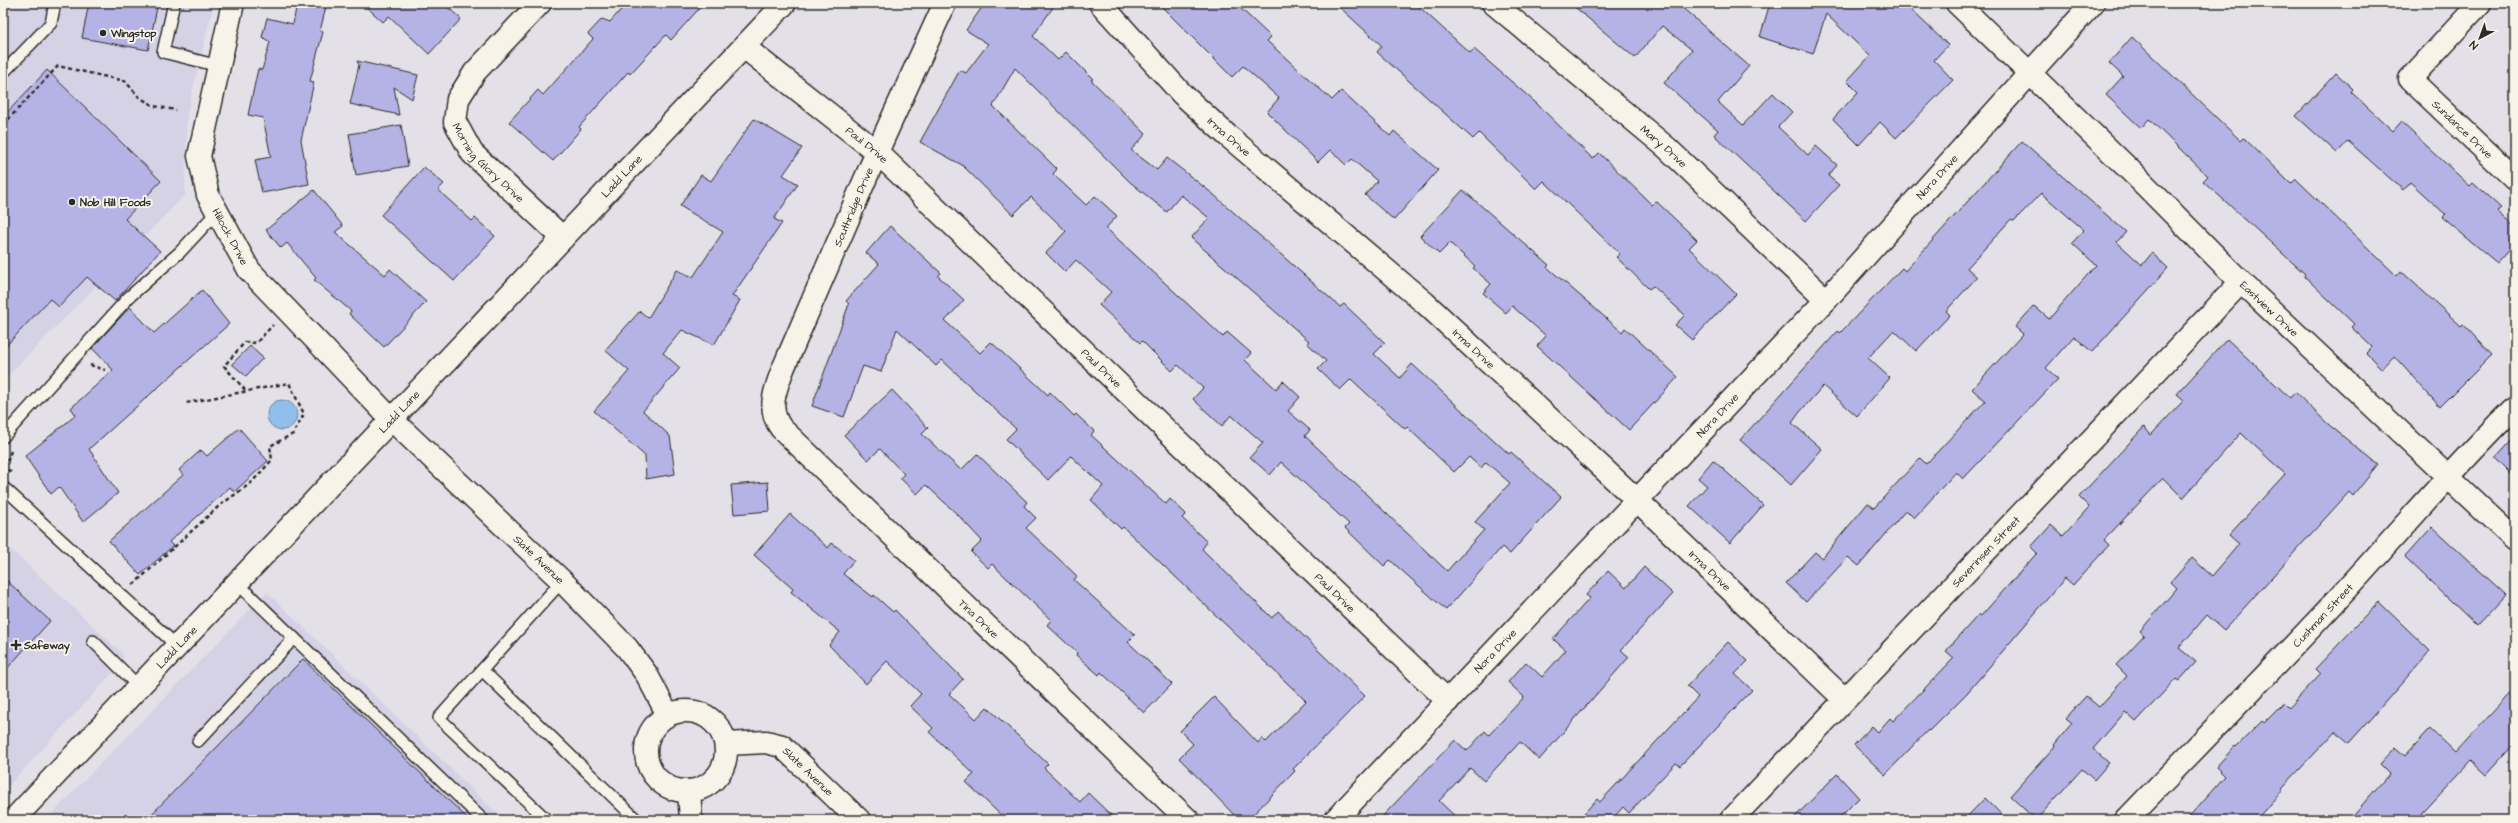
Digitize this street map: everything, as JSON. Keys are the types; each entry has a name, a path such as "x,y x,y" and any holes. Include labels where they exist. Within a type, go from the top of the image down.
{"street":[{"name":"Hillock Drive","path":"233,3 199,156 208,195 216,213 249,270 391,419"},
{"name":"Ladd Lane","path":"13,820 784,3"},
{"name":"Southridge Drive","path":"773,414 776,387 783,369 877,152 945,3"},
{"name":"Irma Drive","path":"1100,3 1182,94 1228,136 1425,303 1638,501 1844,699"},
{"name":"Mary Drive","path":"1493,3 1667,148 1826,300"},
{"name":"Eastview Drive","path":"1957,3 2137,177 2241,282 2515,540"},
{"name":"Nora Drive","path":"1335,820 1638,501 1826,300 2028,73 2093,3"},
{"name":"Sundance Drive","path":"2480,3 2410,79 2515,179"},
{"name":"Morning Glory Drive","path":"532,6 475,72 458,99 455,122 472,153 563,238"},
{"name":"Paul Drive","path":"744,46 877,152 1448,701"},
{"name":"Severinsen Street","path":"1730,820 2241,282"},
{"name":"Cushman Street","path":"2126,820 2348,587 2447,476 2515,407"},
{"name":"Tina Drive","path":"773,414 781,428 1188,820"},
{"name":"Slate Avenue","path":"391,419 562,581 627,648 647,675 668,715"},
{"path":"685,711 704,715 718,727 726,744 726,757 718,775 702,788 689,791 676,789 664,783 654,774 648,762 646,748 649,735 657,724 668,715 685,711"},
{"name":"Slate Avenue","path":"726,744 766,742 782,746 859,820"},
{"path":"689,791 691,820"}],"lane":[{"path":"3,73 51,23 55,3"},
{"path":"174,3 163,52 219,66"},
{"path":"3,437 129,297 180,252 216,213"},
{"path":"3,487 177,646"},
{"path":"548,820 439,718 562,581"},
{"path":"237,583 483,820"},
{"path":"198,741 294,638"},
{"path":"93,642 139,686"},
{"path":"482,670 637,820"}],"path":[{"path":"3,125 58,66 125,81 139,97 154,106 176,110"},
{"path":"245,390 224,366 245,342 256,343 287,310"},
{"path":"85,370 90,364 105,370"},
{"path":"133,585 219,506 252,483 272,460 270,446 293,434 304,414 289,383 245,390 186,403"},
{"path":"12,447 5,467 16,478"},
{"path":"128,580 139,590"}],"shaded area":[{"path":"3,3 214,3 187,113 185,195 3,381"},
{"path":"3,542 123,654 121,664 3,792"},
{"path":"267,592 504,820 46,820"}],"water":[{"path":"282,400 292,405 297,415 292,425 282,430 272,425 267,415 272,405"}],"building":[{"path":"89,3 158,3 148,50 82,38"},
{"path":"297,3 327,3 320,31 323,32 310,81 314,82 301,140 309,184 262,193 255,160 271,157 263,118 248,115 258,69 262,70 270,42 262,37 267,18 293,24"},
{"path":"362,3 443,3 461,19 429,54 389,16 383,22"},
{"path":"627,3 704,3 671,40 666,35 630,74 628,72 579,127 581,129 553,161 509,122 538,90 543,95 593,39 588,34 602,19 610,22"},
{"path":"985,3 1056,3 1033,36 1058,60 1066,52 1093,79 1091,80 1146,134 1131,150 1157,170 1167,158 1213,194 1340,307 1344,304 1385,343 1374,354 1400,378 1412,364 1509,454 1511,452 1561,497 1510,554 1502,547 1446,610 1390,560 1384,566 1345,528 1349,524 1281,462 1270,475 1250,457 1263,443 1231,415 1222,426 1193,399 1203,388 1178,365 1172,371 1142,341 1140,343 1099,305 1111,292 1076,260 1065,272 1046,253 1066,231 1031,197 1013,215 962,165 920,142 960,70 966,73 988,44 966,30","holes":["1015,68 1130,182 1167,212 1181,195 1209,218 1191,238 1309,341 1307,343 1326,361 1318,369 1340,390 1351,379 1405,429 1407,427 1454,472 1469,457 1481,468 1486,462 1510,483 1475,522 1484,530 1447,571 1305,436 1310,430 1288,411 1300,397 1283,381 1276,389 1245,360 1251,353 1227,332 1223,337 1106,228 1117,216 1095,196 1086,205 1053,174 1057,169 993,106"]},
{"path":"1158,3 1235,3 1271,37 1267,41 1332,100 1341,91 1390,136 1394,131 1438,170 1394,220 1365,195 1377,181 1352,159 1346,165 1330,150 1318,162 1267,112 1279,98 1243,66 1232,77"},
{"path":"1335,3 1415,3 1470,53 1474,49 1536,103 1593,159 1599,153 1652,205 1656,201 1697,240 1689,248 1736,294 1692,340 1675,325 1685,315 1653,286 1649,289 1616,257 1620,254 1544,181 1536,189 1479,133 1473,139 1377,52 1382,46"},
{"path":"1570,3 1677,3 1749,66 1718,102 1743,125 1773,93 1792,112 1778,127 1808,155 1816,146 1837,165 1828,176 1839,185 1806,221 1714,135 1718,130 1664,83 1692,50 1662,26 1635,58"},
{"path":"1770,3 1904,3 1948,45 1934,60 1953,80 1896,138 1880,122 1859,145 1833,119 1858,92 1847,81 1870,56 1826,14 1813,54 1760,37"},
{"path":"2132,37 2241,141 2244,138 2291,184 2296,179 2397,276 2401,271 2461,326 2463,324 2492,355 2440,407 2394,356 2382,369 2366,353 2372,347 2351,327 2354,324 2304,276 2305,274 2203,181 2208,176 2149,119 2141,128 2106,95 2123,76 2109,63"},
{"path":"357,61 418,75 412,99 394,87 399,115 350,104 359,65"},
{"name":"Nob Hill Foods","path":"47,70 161,181 125,219 160,251 115,301 87,277 59,307 50,299 3,349 3,117"},
{"path":"2336,73 2353,89 2351,92 2393,131 2401,122 2470,186 2473,183 2501,208 2497,211 2515,227 2515,243 2497,263 2442,217 2445,214 2410,182 2403,190 2348,141 2337,153 2296,116"},
{"path":"754,119 802,148 783,175 798,184 774,219 782,223 732,296 740,300 714,345 682,330 663,353 680,368 643,411 670,436 675,474 646,479 645,456 594,411 629,371 605,350 640,311 648,318 677,270 693,277 723,232 680,206 701,175 711,181"},
{"path":"401,125 408,166 356,175 349,134"},
{"path":"2022,141 2126,232 2117,242 2142,265 2152,253 2168,268 2092,352 2074,336 2046,368 2058,379 1963,479 1956,472 1914,518 1906,510 1859,566 1848,557 1806,602 1786,583 1815,552 1822,558 1868,503 1874,508 1920,458 1926,464 1985,401 1972,389 2023,334 2015,327 2034,306 2049,319 2096,265 2072,243 2084,230 2041,193 2014,221 2011,219 1967,268 1977,277 1946,311 1950,315 1916,351 1894,330 1868,358 1890,378 1857,416 1823,386 1799,413 1792,423 1822,449 1791,485 1740,440 1838,331 1840,333 1902,268 1905,271"},
{"path":"424,167 444,184 438,190 472,221 475,218 495,236 454,281 381,215"},
{"path":"314,190 343,226 335,232 385,275 390,269 426,302 384,347 349,314 351,311 314,280 316,278 287,243 281,248 266,230"},
{"path":"1463,190 1549,265 1547,267 1622,332 1625,328 1678,377 1629,430 1537,346 1546,336 1512,306 1506,313 1483,293 1491,284 1473,268 1475,266 1450,243 1439,254 1420,236"},
{"path":"890,226 941,273 938,276 964,300 945,321 980,353 991,342 1048,395 1050,392 1074,416 1076,414 1094,431 1091,435 1166,504 1170,499 1186,514 1182,518 1207,542 1202,549 1272,618 1278,611 1365,696 1293,769 1295,771 1248,820 1239,820 1179,758 1193,744 1180,731 1214,697 1258,743 1262,738 1266,742 1306,701 1123,527 1121,529 1091,500 1103,486 1071,456 1048,480 1006,439 1016,429 942,360 936,366 897,329 881,372 863,366 844,417 812,406 849,304 846,301 879,264 866,253"},
{"path":"202,290 229,324 89,449 118,493 83,522 59,487 51,494 25,456 76,415 71,408 113,370 92,348 130,307 154,333"},
{"path":"2227,339 2290,398 2295,392 2328,424 2378,465 2353,496 2349,492 2224,630 2207,615 2179,648 2196,662 2179,681 2176,679 2136,722 2125,712 2093,749 2109,763 2094,780 2082,769 2036,820 2010,796 2055,746 2054,745 2072,723 2066,718 2086,696 2099,707 2127,676 2116,665 2144,635 2140,631 2177,588 2171,582 2192,558 2212,576 2239,544 2229,535 2285,474 2241,433 2183,498 2163,478 2104,540 2109,545 2073,585 2065,578 1967,693 1929,731 1928,730 1885,775 1854,745 1872,726 1878,732 1890,718 1893,721 1954,658 1946,651 1979,614 1981,616 2037,553 2031,547 2051,525 2063,536 2089,507 2079,497 2144,427 2151,435 2184,400 2177,394"},
{"path":"250,346 263,358 246,376 232,364"},
{"path":"892,390 928,428 922,434 961,470 977,454 1027,502 1024,506 1036,518 1026,528 1077,576 1074,580 1135,635 1128,642 1172,684 1144,713 1101,672 1099,675 1076,655 1077,653 1047,625 1051,620 992,564 988,568 971,552 982,541 959,516 926,485 917,494 900,478 904,474 880,449 868,460 844,435"},
{"path":"239,428 268,461 234,492 230,487 169,542 173,546 140,575 109,541 183,475 179,470 201,450 207,456"},
{"path":"2515,436 2515,478 2495,458"},
{"path":"1713,460 1763,505 1730,543 1689,506 1707,486 1698,478"},
{"path":"768,482 770,511 734,514 731,485"},
{"path":"790,514 828,548 832,543 854,560 843,574 873,597 874,595 893,612 895,610 963,679 949,694 976,719 987,707 1048,764 1044,768 1080,802 1088,793 1116,820 1006,820 966,782 974,774 929,732 933,728 910,706 921,694 887,661 866,684 829,645 840,632 791,592 793,589 754,555"},
{"path":"2432,527 2506,595 2477,626 2405,557"},
{"path":"1644,567 1673,594 1621,650 1629,657 1539,760 1520,742 1484,781 1470,768 1439,801 1459,820 1379,820 1455,740 1467,751 1485,731 1489,735 1524,697 1508,682 1526,662 1542,677 1566,650 1553,639 1590,598 1586,595 1608,571 1626,588"},
{"name":"Safeway","path":"3,577 50,621 3,673"},
{"path":"2379,602 2430,651 2349,743 2336,731 2282,788 2283,789 2256,820 2186,820 2225,776 2216,767 2235,746 2236,747 2262,721 2264,723 2284,703 2289,708 2320,674 2315,669"},
{"path":"1728,642 1748,661 1735,674 1752,690 1680,766 1676,763 1629,813 1623,807 1615,816 1619,820 1578,820 1597,799 1600,802 1698,697 1687,686"},
{"path":"303,659 469,820 146,820"},
{"path":"2515,688 2515,743 2486,775 2471,761 2416,820 2349,820 2389,774 2379,764 2395,747 2405,756 2430,729 2455,753"},
{"path":"1837,774 1859,798 1837,820 1792,820"},
{"path":"1985,798 2007,820 1964,820"}],"place":[{"name":"Wingstop","path":"103,33"},
{"name":"Nob Hill Foods","path":"72,202"},
{"name":"Safeway","path":"16,645"}]}
